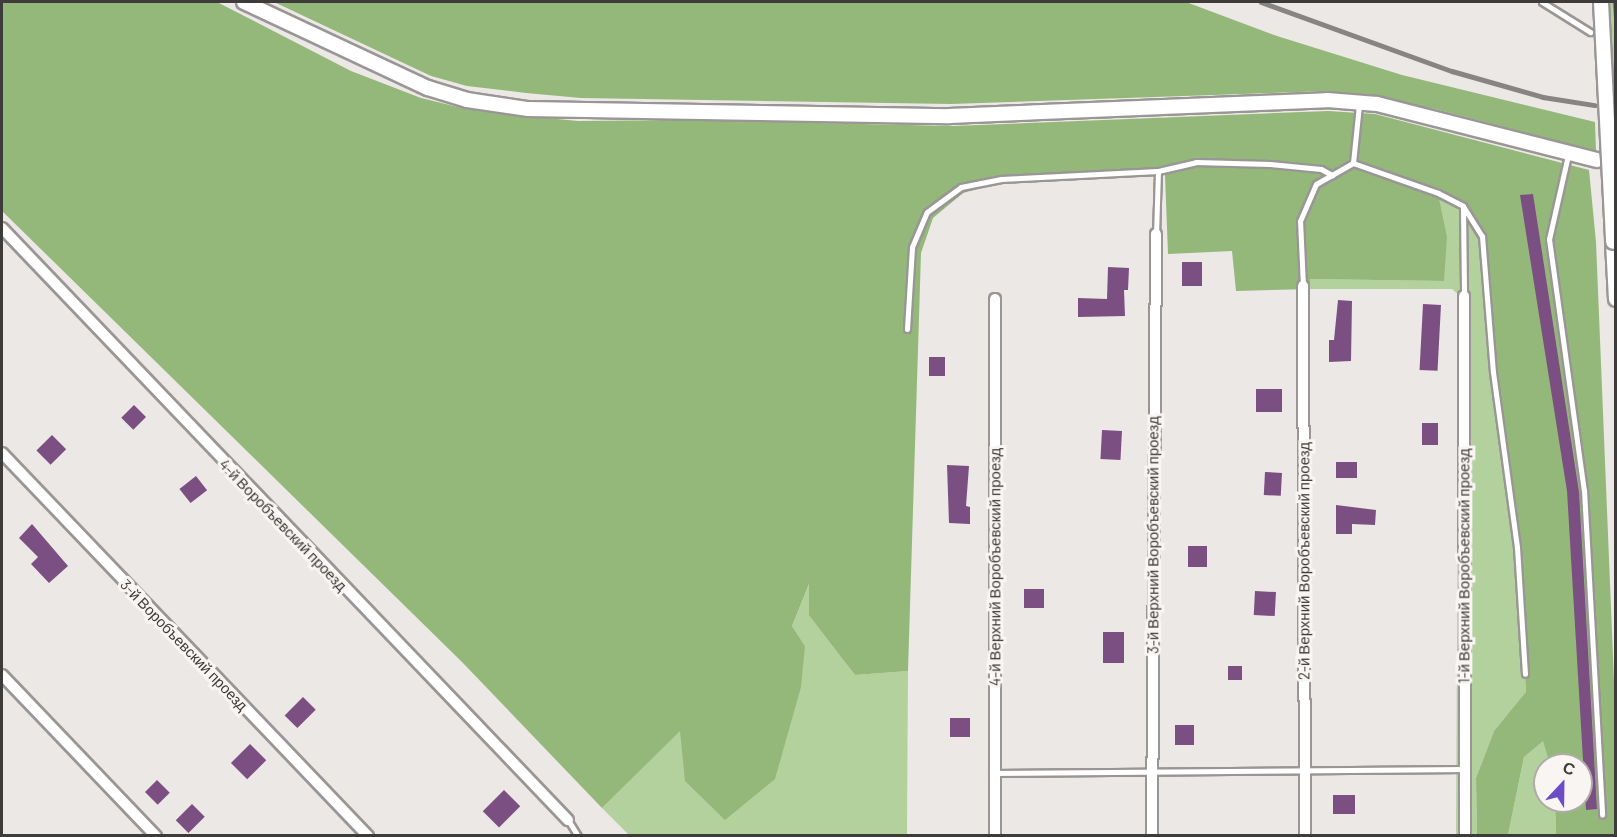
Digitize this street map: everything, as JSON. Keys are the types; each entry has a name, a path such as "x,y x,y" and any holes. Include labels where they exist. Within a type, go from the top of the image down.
{"street":[{"path":"244,2 428,88 467,99 528,109 949,116 1255,101 1359,102 1597,160"},
{"path":"1600,2 1616,299"},
{"name":"4-й Воробъевский проезд","path":"2,228 568,820"},
{"name":"3-й Верхний Воробъевский проезд","path":"1152,836 1156,234"},
{"name":"2-й Верхний Воробъевский проезд","path":"1303,286 1305,836"},
{"name":"1-й Верхний Воробъевский проезд","path":"1464,296 1465,836"},
{"name":"4-й Верхний Воробъевский проезд","path":"995,299 995,836"},
{"name":"3-й Воробъевский проезд","path":"2,453 368,836"},
{"path":"2,675 156,836"}],"lane":[{"path":"1542,2 1590,32"},
{"path":"1353,163 1359,102"},
{"path":"1568,153 1549,239 1584,490 1602,814"},
{"path":"907,329 912,247 927,212 961,187 1001,179 1158,171 1196,162 1269,164 1321,169 1332,175"},
{"path":"1303,286 1300,221 1316,184 1353,163 1438,193 1463,206 1482,236 1493,372 1517,547 1525,674"},
{"path":"1156,234 1158,171"},
{"path":"1463,206 1464,296"},
{"path":"994,773 1305,773 1465,769"},
{"path":"568,820 578,836"}],"green space":[{"path":"2,2 217,2 351,71 421,98 466,109 526,116 578,121 686,120 953,126 1328,111 1375,114 1589,170 1596,242 1615,705 1615,835 1556,835 1555,813 1593,813 1593,753 1546,753 1543,741 1524,757 1508,835 1477,835 1476,778 1494,731 1526,692 1517,547 1493,372 1482,236 1463,206 1438,194 1447,237 1444,281 1310,279 1310,289 1236,291 1232,251 1168,254 1165,175 995,184 963,193 933,218 921,253 908,671 855,675 809,615 809,584 792,626 805,646 801,687 775,779 725,820 685,781 680,731 602,808 462,662 2,211"},
{"path":"274,2 1186,2 1277,36 1402,75 1595,122 1596,151 1435,109 1331,91 951,104 581,98 526,93 467,86 431,76"},
{"path":"1609,2 1615,2 1615,122"},
{"path":"1438,193 1463,206 1482,236 1517,547 1526,693 1494,731 1476,778 1477,835 1456,835 1459,295 1452,289 1310,289 1309,279 1444,281"},
{"path":"810,582 835,648 855,675 908,671 907,835 629,835 602,808 680,730 805,646 792,626"},
{"path":"1543,740 1547,753 1533,753 1533,813 1555,813 1556,835 1508,835 1524,757"}],"building":[{"path":"1533,194 1579,492 1597,809 1593,809 1593,753 1583,753 1567,491 1520,195"},
{"path":"1182,262 1202,262 1202,286 1182,286"},
{"path":"1108,267 1129,268 1128,290 1124,290 1125,316 1078,317 1078,298 1107,299"},
{"path":"1338,300 1352,301 1351,361 1329,362 1329,340 1334,340"},
{"path":"1423,304 1441,305 1438,371 1420,370"},
{"path":"929,357 945,357 945,376 929,376"},
{"path":"1256,389 1282,389 1282,412 1256,412"},
{"path":"134,405 146,417 133,430 121,418"},
{"path":"1422,423 1438,423 1438,445 1422,445"},
{"path":"1102,430 1122,431 1120,460 1100,459"},
{"path":"52,435 66,449 51,465 36,451"},
{"path":"1336,462 1357,462 1357,478 1336,478"},
{"path":"947,465 969,466 966,506 970,507 970,524 949,523"},
{"path":"1265,472 1282,473 1281,496 1264,495"},
{"path":"196,476 207,490 191,503 179,489"},
{"path":"1336,505 1376,510 1375,525 1352,524 1352,534 1336,534"},
{"path":"32,524 68,566 49,583 31,564 38,557 19,538"},
{"path":"1188,546 1207,546 1207,567 1188,567"},
{"path":"1024,589 1044,589 1044,608 1024,608"},
{"path":"1255,591 1276,592 1275,616 1254,615"},
{"path":"1103,632 1124,632 1124,663 1103,663"},
{"path":"1228,666 1242,666 1242,680 1228,680"},
{"path":"303,697 316,710 297,728 285,715"},
{"path":"950,718 970,718 970,737 950,737"},
{"path":"1175,725 1194,725 1194,745 1175,745"},
{"path":"250,744 266,760 247,779 231,763"},
{"path":"157,780 170,793 158,805 145,792"},
{"path":"504,790 520,806 499,827 483,811"},
{"path":"1333,795 1355,795 1355,814 1333,814"},
{"path":"192,804 205,817 188,833 176,820"}],"tram line":[{"path":"1614,2 1616,24"}],"railway":[{"path":"1261,2 1452,71 1543,97 1594,105"}]}
